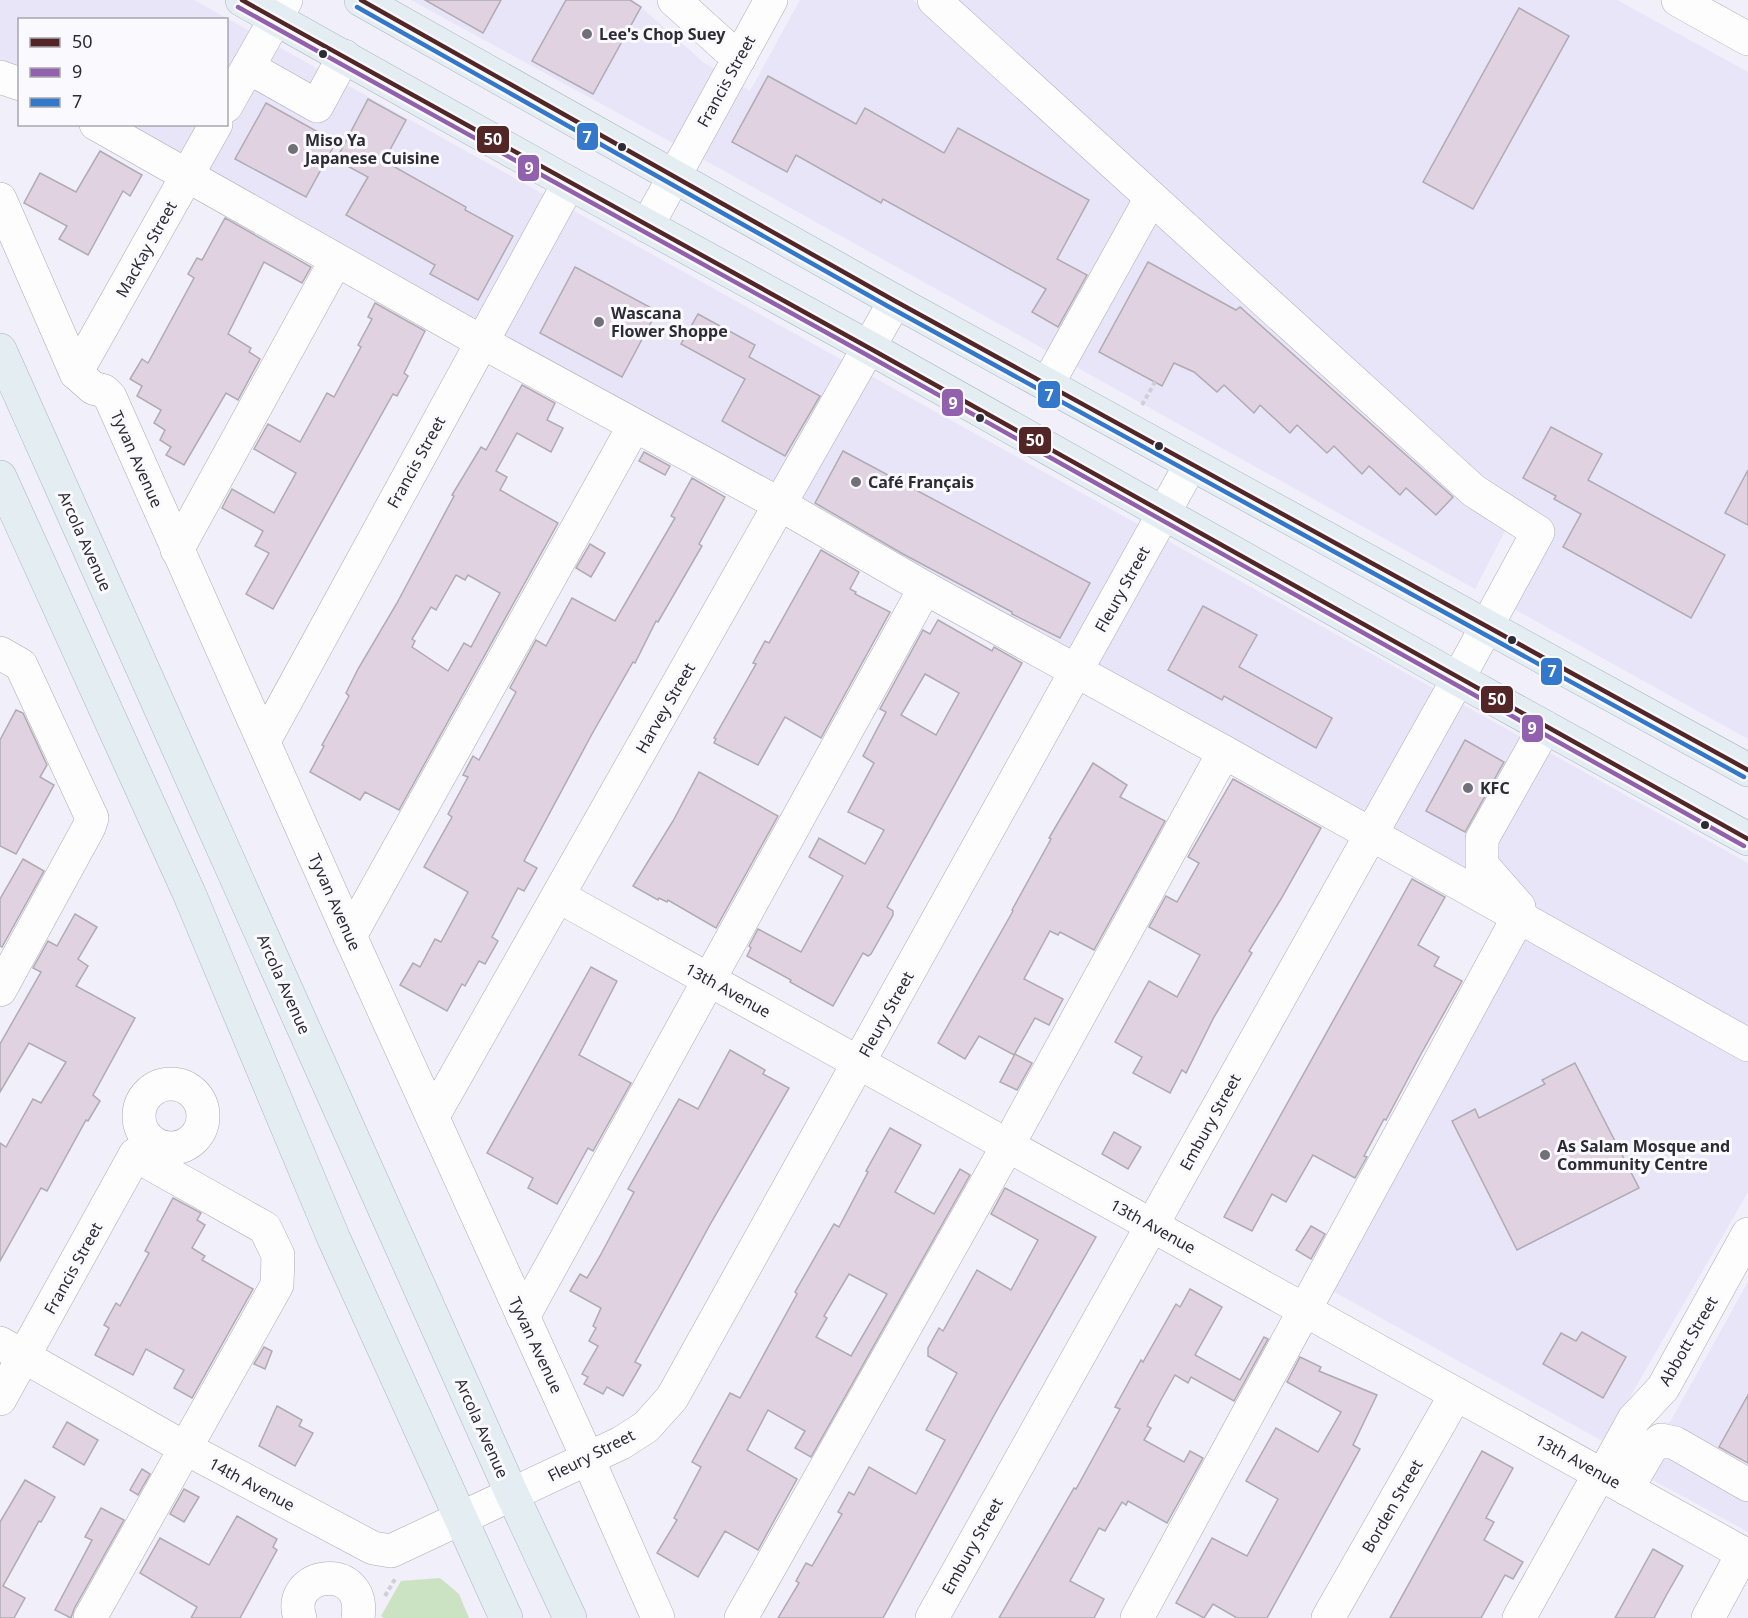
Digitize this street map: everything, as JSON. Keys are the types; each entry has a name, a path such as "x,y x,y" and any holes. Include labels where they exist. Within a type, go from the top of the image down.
{"main road":[{"path":"243,0 281,9 344,56 1748,840"},
{"path":"362,0 895,301 1748,770"},
{"name":"Arcola Avenue","path":"0,350 512,1494 570,1618"},
{"path":"0,477 189,893 334,1239 506,1618"}],"street":[{"path":"674,0 739,59"},
{"name":"Francis Street","path":"647,226 771,0"},
{"path":"934,0 1151,198 1047,385"},
{"path":"1678,0 1748,39"},
{"path":"228,102 281,9"},
{"path":"248,67 317,106 344,56"},
{"path":"0,77 18,83"},
{"path":"99,126 482,342 781,505 1076,672 1371,834 1521,913 1748,1045"},
{"name":"MacKay Street","path":"76,373 215,126"},
{"name":"Francis Street","path":"264,741 569,183"},
{"name":"Embury Street","path":"932,1618 1538,532 1474,491 1151,198"},
{"path":"0,199 76,373"},
{"path":"177,550 336,260"},
{"name":"Harvey Street","path":"433,1116 895,301"},
{"name":"Tyvan Avenue","path":"76,373 93,388 104,391 110,398 658,1618"},
{"path":"350,936 634,426"},
{"name":"Fleury Street","path":"512,1494 621,1443 646,1427 672,1398 1191,464"},
{"path":"522,1317 925,588"},
{"path":"0,652 21,664 92,818 0,990"},
{"path":"1521,913 1482,865 1482,839 1545,727"},
{"path":"741,1618 1008,1145 1224,752"},
{"name":"13th Avenue","path":"558,896 1746,1554"},
{"path":"1137,1618 1521,913"},
{"name":"Francis Street","path":"0,1399 12,1350 144,1149 265,1228 278,1255 277,1285 185,1448"},
{"name":"Abbott Street","path":"1610,1479 1634,1419 1663,1388 1748,1234"},
{"name":"14th Avenue","path":"12,1350 185,1448 373,1548 391,1551 461,1516 512,1494"},
{"name":"Borden Street","path":"1328,1618 1456,1394"},
{"path":"1519,1618 1610,1479 1661,1440 1675,1443 1748,1485"},
{"path":"90,1618 185,1448"},
{"path":"1708,1618 1746,1554"},
{"path":"300,1618 298,1604 307,1586 324,1578 334,1578 344,1581 352,1588 360,1608 358,1618"}],"shaded area":[{"path":"0,0 194,0 226,18 18,18 18,69 0,59"},
{"path":"411,0 633,0 703,62 750,91 800,0 913,0 1505,531 1475,589 717,167"},
{"path":"951,0 1617,0 1748,72 1748,739 1496,599 1530,531"},
{"path":"228,19 1748,863 1748,1192 1604,1442 1329,1289 1538,911 120,126 228,126"},
{"path":"1748,1282 1748,1532 1620,1462 1637,1433 1653,1424 1670,1422"}],"green space":[{"path":"440,1578 459,1594 469,1618 384,1618 381,1616 401,1581"}],"building":[{"path":"425,0 501,0 483,33"},
{"name":"Lee's Chop Suey","path":"566,0 630,0 641,7 593,94 532,61"},
{"path":"1519,8 1569,36 1473,209 1423,182"},
{"path":"768,76 856,124 865,108 944,153 958,128 1089,200 1057,259 1087,275 1058,327 1032,312 1046,289 883,199 881,203 796,155 787,172 732,142"},
{"path":"368,99 406,120 384,161 513,236 478,300 430,274 435,265 346,215 368,177 336,160"},
{"path":"266,103 336,142 306,197 235,159"},
{"path":"100,151 142,175 130,196 123,191 88,255 59,239 67,226 24,203 40,173 76,192"},
{"path":"225,218 311,267 302,283 264,262 228,334 251,348 249,352 260,359 238,400 226,393 184,465 166,455 171,447 160,440 165,430 154,423 161,410 137,396 142,386 130,379 142,359 148,363 194,278 188,274 197,258 202,260"},
{"path":"1148,262 1236,310 1240,307 1453,497 1436,515 1406,488 1400,495 1369,466 1362,474 1334,446 1327,453 1297,425 1290,433 1260,405 1254,413 1224,385 1217,392 1194,372 1174,363 1162,386 1099,352"},
{"name":"Wascana Flower Shoppe","path":"575,267 657,311 622,377 540,333"},
{"path":"375,303 425,331 404,373 408,376 397,396 393,394 273,609 246,594 269,553 255,546 263,531 222,508 232,489 274,513 296,473 254,449 268,424 300,442 327,393 334,397 361,347 358,345 372,319 368,317"},
{"path":"698,314 755,345 749,357 820,396 785,456 722,421 745,379 681,344"},
{"path":"522,385 555,403 547,420 563,428 551,452 517,433 496,471 507,477 500,490 558,523 399,810 365,792 360,800 310,772 349,696 346,693 358,669 397,603 454,496 452,495 481,447 486,450","holes":["456,575 465,580 468,575 500,593 471,647 464,643 448,671 412,647 415,641 412,639 431,607 436,610"]},
{"path":"1551,427 1602,454 1588,480 1725,555 1691,618 1563,547 1581,514 1554,499 1556,496 1523,478"},
{"path":"843,451 1090,583 1060,638 903,554 815,503"},
{"path":"644,452 670,466 665,475 639,461"},
{"path":"1748,470 1748,525 1725,513"},
{"path":"692,478 725,497 699,544 702,546 658,622 656,621 635,663 633,662 592,734 524,861 537,868 524,891 518,888 492,937 498,941 485,964 479,961 465,986 462,984 447,1011 400,985 413,963 420,967 435,939 441,942 468,892 424,867 452,817 448,814 468,777 463,775 473,756 479,760 516,692 510,688 536,640 546,646 572,598 615,621 675,518 671,516"},
{"path":"590,544 605,553 591,577 576,568"},
{"path":"821,550 859,572 850,589 856,592 855,594 890,612 821,738 785,717 758,765 714,743 716,739 714,738 756,664 753,663 765,641 769,643"},
{"path":"1203,606 1257,635 1239,667 1332,718 1316,748 1224,696 1222,700 1168,670"},
{"path":"938,620 992,651 994,647 1022,663 887,907 893,911 893,915 871,954 868,956 863,953 833,1006 747,956 751,948 749,946 758,929 801,952 843,876 809,857 819,838 865,864 884,830 848,812 874,763 863,756 886,712 880,709 923,630 930,634","holes":["925,674 959,693 936,735 901,715"]},
{"path":"16,710 23,713 47,765 40,777 54,785 16,854 0,846 0,740"},
{"name":"KFC","path":"1465,740 1504,762 1465,832 1426,811"},
{"path":"1093,763 1127,785 1120,797 1165,821 1094,950 1060,932 1058,935 1050,931 1024,979 1063,999 1049,1025 1035,1018 1014,1055 979,1036 965,1059 938,1043 1013,911 1051,839 1049,838"},
{"path":"699,772 778,816 716,928 668,900 667,902 659,898 658,900 633,886 673,821"},
{"path":"1233,779 1321,828 1249,951 1252,953 1214,1017 1186,1073 1182,1070 1170,1093 1133,1073 1142,1057 1115,1042 1149,981 1177,997 1200,955 1149,927 1166,896 1177,902 1199,863 1188,857"},
{"path":"23,859 44,871 2,947 0,946 0,899"},
{"path":"1412,879 1445,897 1418,945 1439,957 1434,966 1462,981 1364,1156 1367,1157 1355,1178 1313,1155 1286,1202 1272,1194 1252,1231 1224,1217"},
{"path":"75,914 97,927 78,959 88,966 76,986 135,1018 93,1095 100,1101 88,1121 86,1120 47,1191 41,1188 0,1261 0,1143 6,1147 33,1099 41,1103 66,1062 29,1043 0,1092 0,1044 41,972 33,968 48,941 57,946"},
{"path":"591,967 617,981 579,1055 631,1083 593,1151 588,1148 557,1204 528,1188 533,1178 487,1153"},
{"path":"730,1050 765,1070 763,1074 789,1088 712,1221 635,1362 641,1365 623,1396 607,1387 603,1394 584,1384 588,1377 582,1374 598,1346 589,1341 596,1328 593,1326 601,1308 570,1291 580,1274 587,1278 600,1256 634,1192 628,1189 679,1099 698,1109"},
{"path":"1015,1054 1032,1063 1017,1090 1000,1082"},
{"name":"As Salam Mosque and Community Centre","path":"1575,1063 1639,1188 1517,1250 1452,1121 1475,1109 1479,1118 1545,1084 1542,1080"},
{"path":"890,1128 921,1145 895,1192 934,1214 960,1169 970,1175 811,1457 795,1448 805,1431 768,1410 747,1450 797,1479 758,1550 725,1531 698,1577 657,1553 677,1520 674,1518 701,1467 692,1462 730,1393 740,1398 797,1294 795,1292 834,1224 839,1227 868,1172 866,1171","holes":["849,1274 887,1294 851,1356 816,1337 827,1318 824,1316"]},
{"path":"1114,1132 1141,1147 1128,1169 1102,1154"},
{"path":"1005,1188 1096,1237 997,1410 883,1618 778,1618 799,1583 796,1581 806,1563 812,1566 842,1514 838,1512 849,1492 854,1495 869,1467 916,1494 945,1440 926,1430 957,1373 928,1356 928,1348 939,1328 943,1331 977,1270 1011,1290 1038,1240 991,1214"},
{"path":"173,1198 201,1213 197,1220 205,1225 192,1248 205,1256 202,1260 253,1289 192,1398 174,1388 184,1370 146,1349 133,1375 95,1355 109,1328 104,1325 116,1303 120,1306 149,1253 145,1251"},
{"path":"1311,1226 1325,1234 1311,1259 1296,1250"},
{"path":"1190,1289 1222,1307 1195,1355 1240,1380 1264,1337 1268,1339 1234,1401 1191,1377 1188,1383 1175,1375 1162,1398 1147,1426 1151,1428 1144,1440 1184,1462 1190,1451 1203,1458 1167,1523 1128,1501 1126,1505 1122,1502 1105,1531 1099,1528 1070,1581 1104,1599 1094,1618 999,1618 1074,1488 1076,1489 1120,1409 1115,1407 1141,1360 1143,1362 1176,1304 1180,1307"},
{"path":"1582,1332 1626,1357 1603,1398 1543,1364 1561,1333 1576,1341"},
{"path":"264,1347 272,1351 265,1369 254,1364"},
{"path":"1300,1357 1321,1367 1319,1371 1377,1395 1353,1445 1360,1449 1267,1618 1237,1618 1213,1604 1204,1618 1176,1603 1212,1538 1247,1556 1278,1499 1246,1481 1276,1428 1318,1452 1341,1412 1287,1382"},
{"path":"1748,1395 1748,1463 1719,1447"},
{"path":"277,1406 302,1420 299,1426 313,1433 295,1466 259,1446"},
{"path":"67,1422 98,1440 84,1465 53,1447"},
{"path":"1482,1451 1513,1468 1486,1518 1494,1522 1484,1540 1523,1562 1513,1579 1505,1575 1481,1618 1390,1618"},
{"path":"142,1469 150,1474 138,1495 130,1490"},
{"path":"25,1480 55,1497 3,1586 25,1598 14,1618 0,1618 0,1522"},
{"path":"184,1489 199,1497 184,1522 170,1514"},
{"path":"101,1508 124,1520 71,1618 55,1610 92,1540 85,1537"},
{"path":"237,1516 277,1539 273,1547 277,1550 240,1618 191,1618 197,1607 140,1573 160,1538 209,1565"},
{"path":"1653,1549 1683,1566 1654,1618 1615,1618"}],"transit line":[{"name":"50","path":"242,0 1748,839"},
{"name":"50","path":"361,0 895,301 1748,770"},
{"name":"9","path":"238,7 867,355 1744,846"},
{"name":"7","path":"357,7 891,308 1744,777"}],"place":[{"name":"Lee's Chop Suey","path":"587,34"},
{"name":"Miso Ya Japanese Cuisine","path":"293,149"},
{"name":"Wascana Flower Shoppe","path":"599,322"},
{"name":"Café Français","path":"856,482"},
{"name":"KFC","path":"1468,788"},
{"name":"As Salam Mosque and Community Centre","path":"1545,1155"}]}
